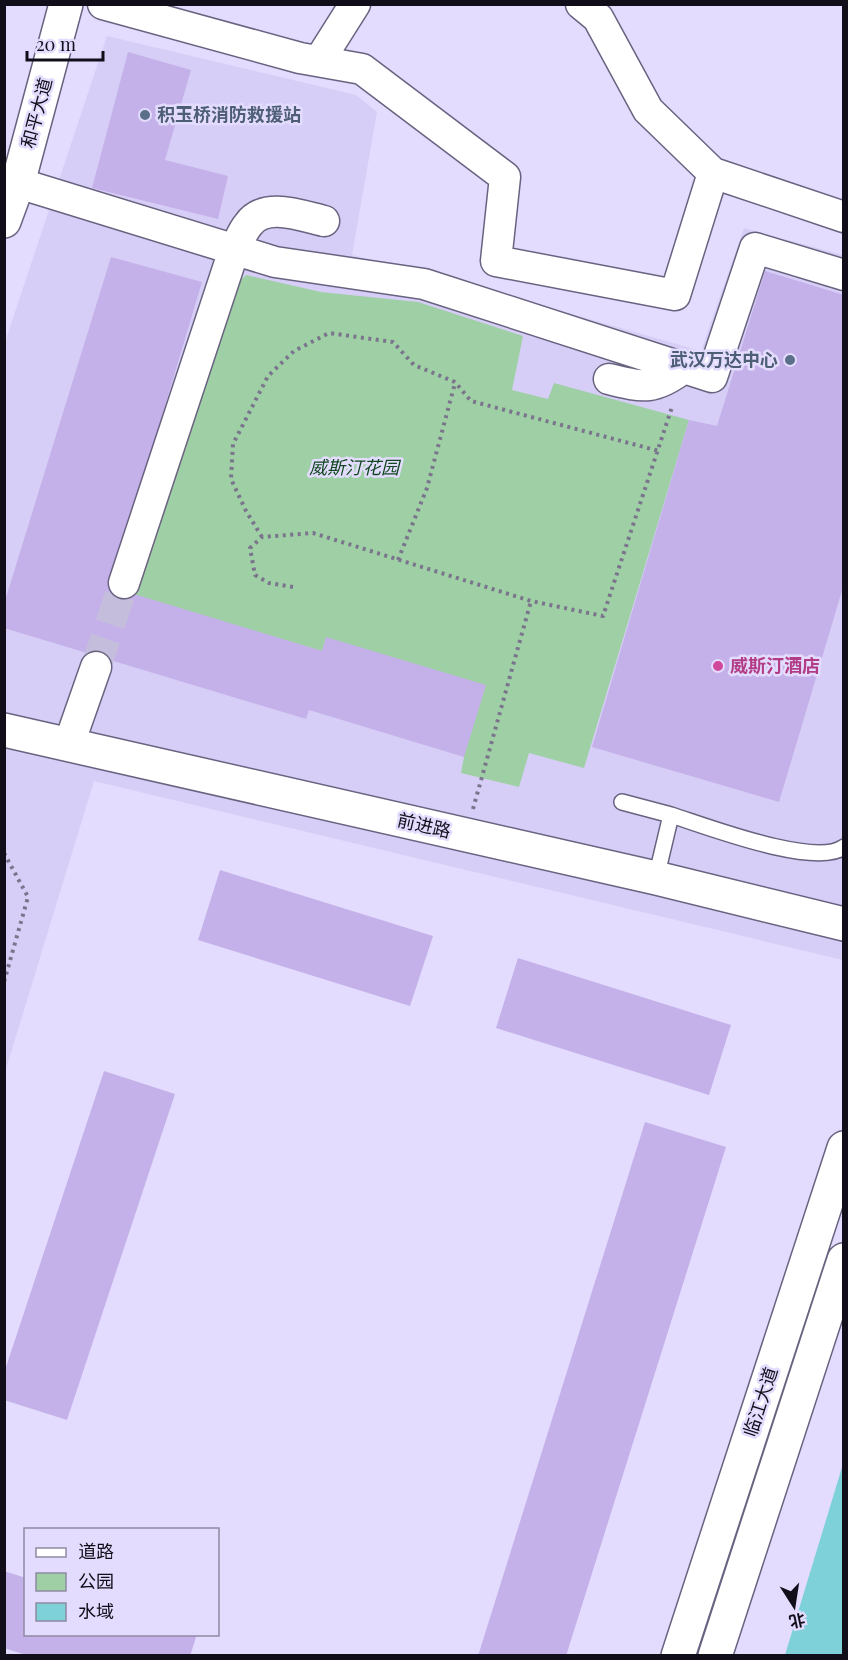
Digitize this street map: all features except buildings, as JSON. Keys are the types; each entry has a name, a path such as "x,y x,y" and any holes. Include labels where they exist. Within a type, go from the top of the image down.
{"main road":[{"name":"和平大道","path":"4,220 18,183 66,4"},
{"name":"前进路","path":"4,730 656,878 843,924"},
{"name":"临江大道","path":"678,1656 843,1148"},
{"name":"临江大道","path":"715,1656 843,1260"}],"street":[{"path":"103,4 319,61 362,69 505,177 496,261 675,295 713,173"},
{"path":"319,61 355,4"},
{"path":"581,4 598,18 648,110 713,173 843,217"},
{"path":"18,183 276,262 424,284 712,377 755,248 843,275"},
{"path":"124,583 234,250 249,222 264,213 280,212 324,221"},
{"path":"609,379 641,387 668,380 685,367"},
{"path":"69,744 96,667"}],"lane":[{"path":"622,802 800,853 836,853 843,847"},
{"path":"656,878 671,815"}],"path":[{"path":"262,537 246,511 231,479 233,444 268,376 294,351 329,333 393,342 414,365 455,382 471,401 659,451 603,616 531,601 313,533 262,537 250,548 255,575 269,583 293,587"},
{"path":"398,560 427,488 455,382"},
{"path":"465,835 531,601"},
{"path":"4,853 28,897 4,981"}],"shaded area":[{"path":"107,36 356,95 377,112 352,255 474,286 701,351 744,228 843,255 843,960 94,781 5,1072 5,342"}],"green space":[{"name":"威斯汀花园","path":"246,275 321,292 418,302 523,336 512,390 548,399 554,383 689,420 584,768 529,753 519,787 461,773 464,757 326,638 322,651 129,594 232,288"}],"water":[{"path":"843,1464 843,1655 785,1655"}],"tunnel":[{"path":"96,667 124,583"}],"place":[{"name":"积玉桥消防救援站","path":"145,115"},
{"name":"武汉万达中心","path":"790,360"},
{"name":"威斯汀酒店","path":"718,666"}]}
